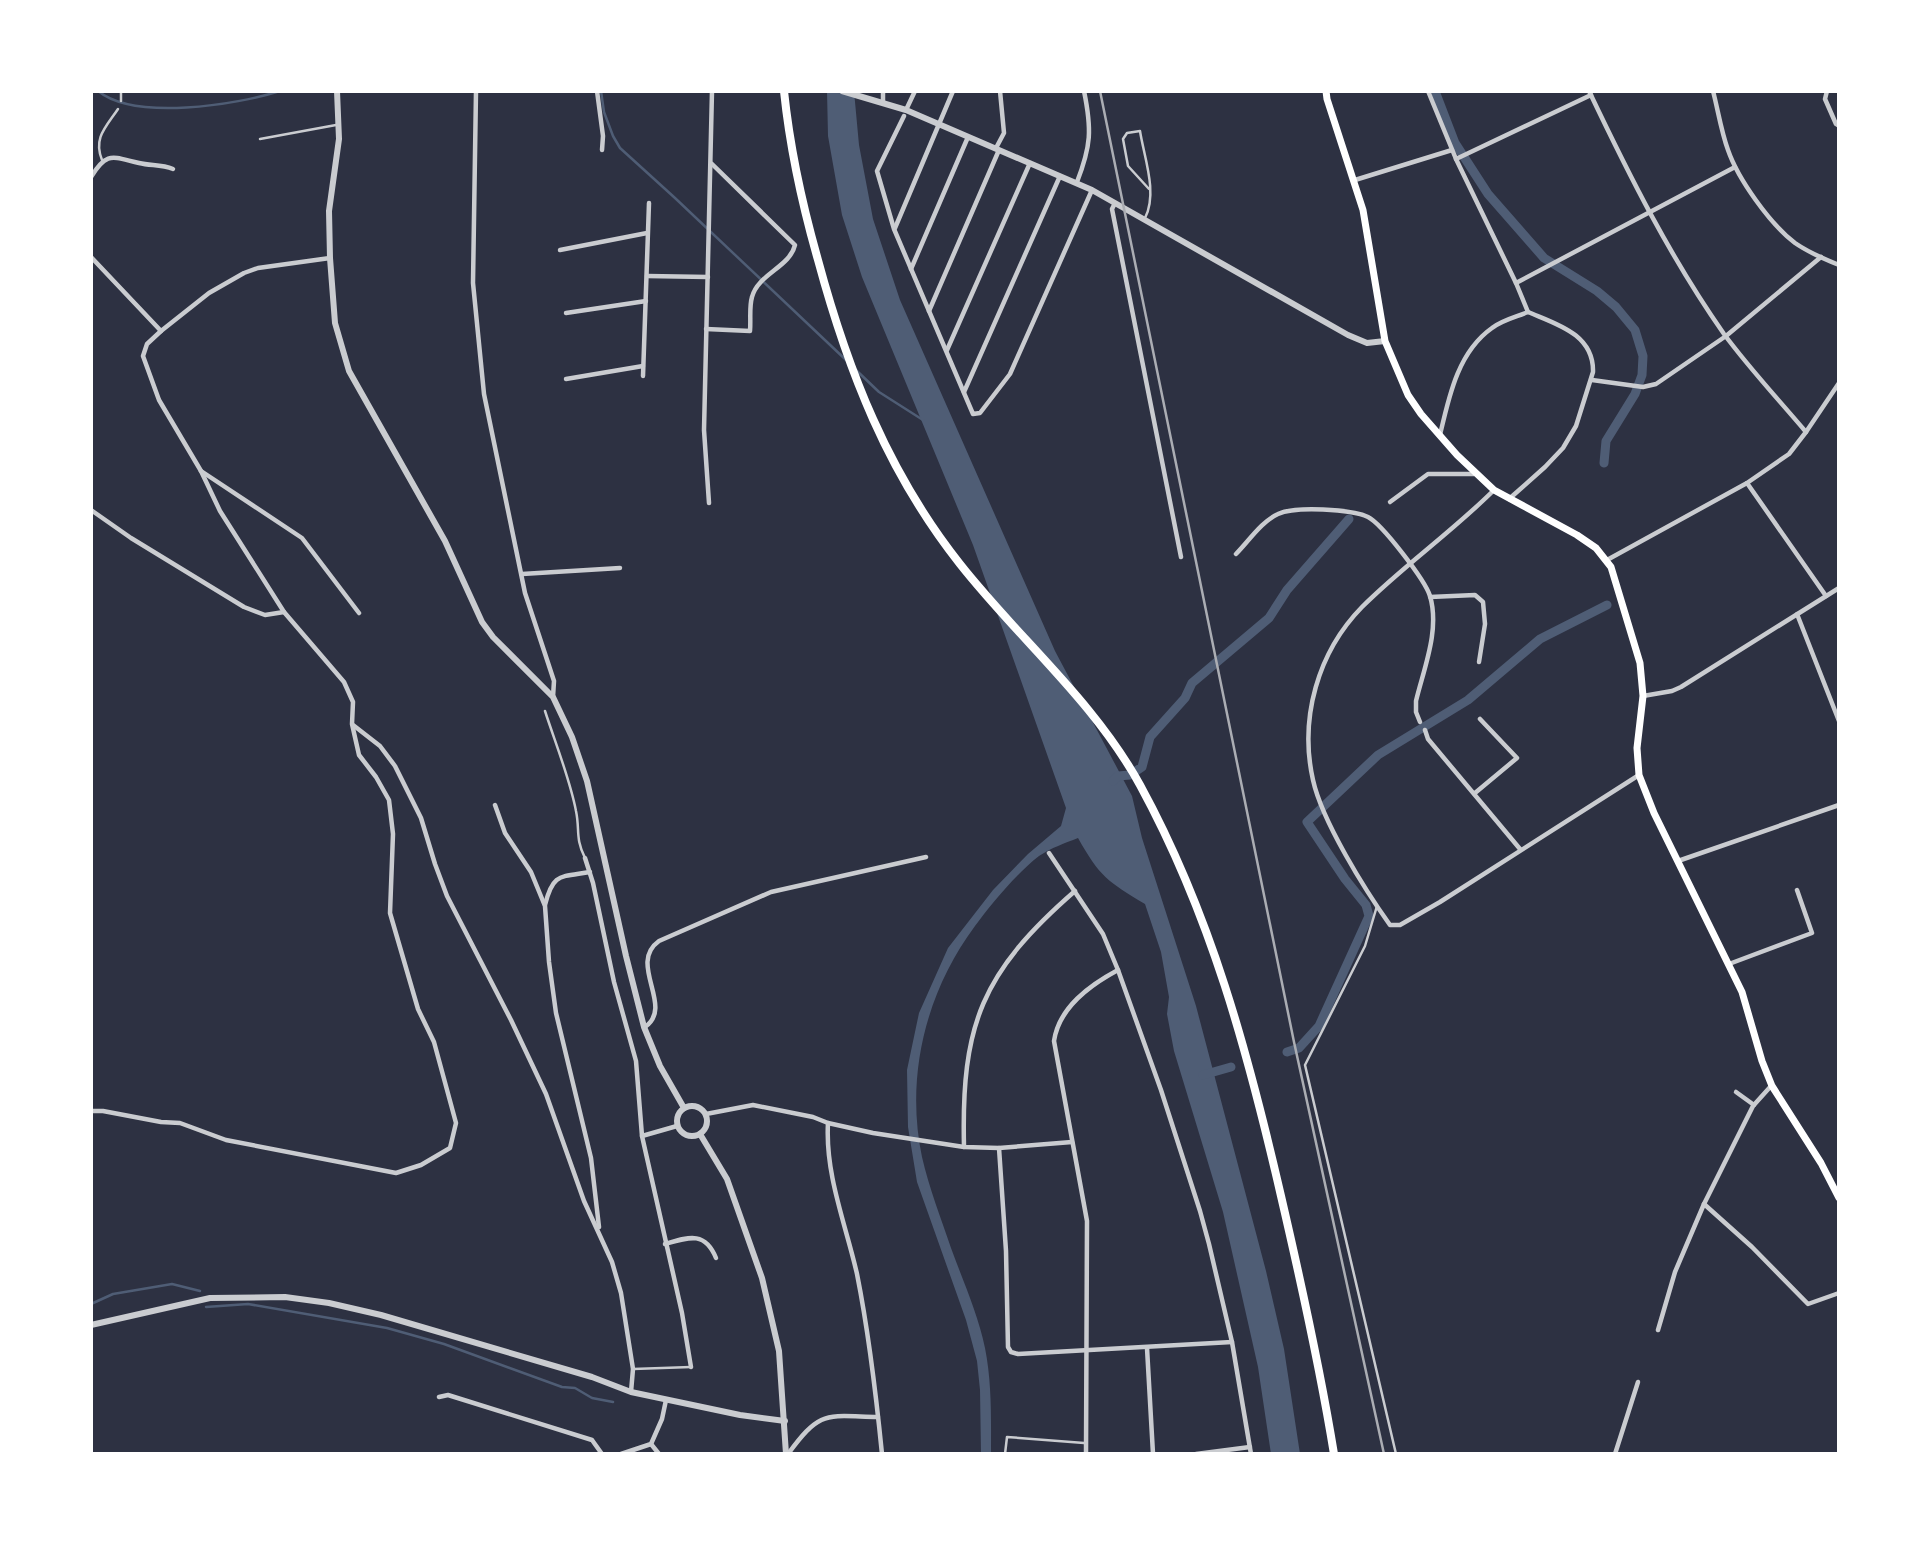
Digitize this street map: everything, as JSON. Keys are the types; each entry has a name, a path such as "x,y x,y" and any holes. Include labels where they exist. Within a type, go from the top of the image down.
{"main road":[{"path":"784,91 796,178 831,307 868,413 887,452 903,482 941,539 1105,732 1137,780 1186,876 1219,963 1270,1147 1297,1266 1334,1454"},
{"path":"1326,91 1355,180 1369,240 1385,341 1408,394 1475,474 1494,490 1596,548 1615,575 1637,649 1643,695 1637,748 1640,775 1654,813 1742,992 1772,1086 1821,1163 1839,1198"}],"street":[{"path":"337,91 339,139 329,211 330,258 335,323 349,371 445,541 482,622 553,697 572,737 587,781 644,1027 660,1066 684,1108"},
{"path":"476,91 473,284 484,394 522,574 534,622 554,681 553,697"},
{"path":"597,91 603,136 602,149"},
{"path":"709,503 704,430 712,91"},
{"path":"842,91 880,101 905,113 940,124 1077,182 1348,335 1367,343 1385,341"},
{"path":"880,101 883,91"},
{"path":"915,91 877,171 894,229 973,414 980,413 1010,374 1092,190"},
{"path":"894,229 953,91"},
{"path":"929,311 1004,133 1000,91"},
{"path":"1077,182 1087,156 1091,123 1084,91"},
{"path":"1428,91 1452,150 1528,312"},
{"path":"1713,91 1735,167 1758,201 1784,233 1803,248 1839,265"},
{"path":"1827,91 1825,99 1839,126"},
{"path":"1458,159 1590,93 1648,214 1685,276 1726,336 1807,432"},
{"path":"911,269 968,136"},
{"path":"1355,180 1452,150"},
{"path":"91,177 102,160 120,157 140,163 163,164 173,169"},
{"path":"947,352 1030,162"},
{"path":"706,329 750,331 752,296 760,284 793,253 795,245 711,164"},
{"path":"1516,283 1735,167"},
{"path":"964,392 1060,175"},
{"path":"1115,202 1112,209 1181,557"},
{"path":"643,376 649,203"},
{"path":"560,250 647,233"},
{"path":"91,257 161,331"},
{"path":"1592,380 1642,387 1656,384 1726,336 1821,257"},
{"path":"91,1111 180,1123 226,1140 396,1173 421,1165 450,1147 456,1123 434,1042 418,1009 390,913 393,834 388,800 376,777 359,755 352,724 353,702 344,682 284,612 220,510 201,471 159,400 144,364 143,356 147,344 161,331 209,293 244,272 330,258"},
{"path":"647,276 708,276"},
{"path":"566,313 646,301"},
{"path":"1440,435 1457,371 1479,339 1495,326 1528,312 1566,327 1580,337 1593,365 1592,380 1576,426 1563,448 1509,499"},
{"path":"566,379 643,366"},
{"path":"1607,560 1747,483 1789,454 1839,383"},
{"path":"201,471 302,538 359,613"},
{"path":"1390,502 1428,474 1475,474"},
{"path":"1747,483 1826,596"},
{"path":"1494,490 1349,621 1335,641 1318,677 1308,723 1312,780 1326,815 1377,906 1390,925 1400,925 1640,775"},
{"path":"91,510 131,538 244,607 265,615 284,612"},
{"path":"1236,554 1273,516 1282,512 1340,511 1354,512 1370,518 1410,564 1424,583 1430,597 1433,623 1416,701 1420,722"},
{"path":"522,574 620,568"},
{"path":"1643,695 1681,687 1839,588"},
{"path":"1430,597 1475,594 1483,602 1485,624 1479,662"},
{"path":"1797,614 1839,721"},
{"path":"1475,793 1517,758 1480,719"},
{"path":"352,724 380,746 395,766 421,818 447,896 540,1082 584,1201 612,1262 621,1293 633,1369 631,1392"},
{"path":"1425,730 1427,739 1520,849"},
{"path":"495,805 505,832 531,872 545,906 556,1013 591,1158 600,1231"},
{"path":"1678,861 1839,805"},
{"path":"1049,853 1103,934 1118,970 1200,1211 1232,1342 1251,1454"},
{"path":"644,1027 652,1022 656,1012 647,965 651,947 659,941 771,892 926,857"},
{"path":"586,858 614,982 636,1060 642,1136 691,1367"},
{"path":"545,906 550,888 557,879 590,872"},
{"path":"1729,964 1812,933 1797,890"},
{"path":"964,1147 965,1068 979,1010 1011,956 1050,913 1075,891"},
{"path":"1086,1454 1087,1221 1054,1048 1060,1021 1082,993 1118,970"},
{"path":"1658,1330 1675,1272 1704,1204 1754,1105 1772,1086"},
{"path":"1736,1092 1754,1105"},
{"path":"706,1114 754,1105 902,1139 964,1147 999,1148 1072,1142"},
{"path":"696,1106 706,1114 708,1121 700,1134 687,1136 677,1126 678,1112 684,1108 696,1106"},
{"path":"828,1123 827,1142 833,1181 856,1272 872,1359 882,1454"},
{"path":"642,1136 677,1126"},
{"path":"700,1134 727,1179 762,1279 779,1351 787,1454"},
{"path":"999,1148 1006,1251 1008,1347 1011,1352 1087,1351 1232,1342"},
{"path":"1704,1204 1752,1247 1808,1304 1839,1293"},
{"path":"665,1244 687,1238 702,1239 711,1247 716,1258"},
{"path":"91,1325 210,1298 285,1297 329,1303 382,1315 592,1377 631,1392 785,1421"},
{"path":"1147,1348 1153,1454"},
{"path":"1615,1454 1638,1382"},
{"path":"439,1397 448,1395 565,1430 592,1440 601,1454"},
{"path":"621,1454 651,1444 662,1419 666,1400"},
{"path":"787,1454 817,1420 832,1416 878,1416"},
{"path":"651,1444 659,1454"},
{"path":"1196,1454 1250,1447"}],"lane":[{"path":"121,91 121,101"},
{"path":"102,160 99,135 118,109"},
{"path":"260,139 339,124"},
{"path":"1145,218 1149,210 1149,189 1140,131 1127,133 1123,139 1128,166 1149,189"},
{"path":"545,711 576,812 579,847 586,858"},
{"path":"1377,906 1365,946 1305,1065 1396,1454"},
{"path":"633,1369 691,1367"},
{"path":"1005,1454 1007,1437 1086,1443"}],"water":[{"path":"827,91 854,91 859,145 873,219 900,300 1055,651 1132,796 1142,838 1196,1006 1266,1271 1284,1349 1300,1454 1271,1454 1258,1367 1223,1212 1174,1051 1167,1014 1169,997 1161,952 1145,904 1106,877 1092,862 1078,838 1039,856 1005,889 975,926 958,952 932,1007 918,1066 917,1127 922,1157 985,1348 991,1401 991,1454 981,1454 977,1361 966,1320 917,1182 908,1127 907,1070 919,1013 948,948 993,890 1028,854 1061,826 1066,808 973,545 862,277 842,215 828,136"}],"waterway":[{"path":"98,91 115,100 136,106 160,108 213,105 280,91"},
{"path":"601,91 604,112 620,148 846,360"},
{"path":"1435,91 1455,143 1488,194 1544,258 1597,291 1616,307 1635,330 1643,356 1642,375 1635,394 1606,441 1604,463"},
{"path":"856,370 879,392 923,420"},
{"path":"1113,781 1118,776 1130,775 1142,767 1150,737 1185,698 1192,683 1269,618 1287,590 1349,519"},
{"path":"1287,1052 1299,1048 1319,1026 1369,916 1366,905 1307,822 1378,755 1468,700 1540,639 1607,605"},
{"path":"1203,1075 1231,1067"},
{"path":"91,1304 113,1294 172,1284 200,1291"},
{"path":"206,1307 248,1304 387,1328 444,1344 562,1387 575,1388 592,1398 613,1402"}],"railway":[{"path":"1100,91 1294,1042 1384,1454"}]}
